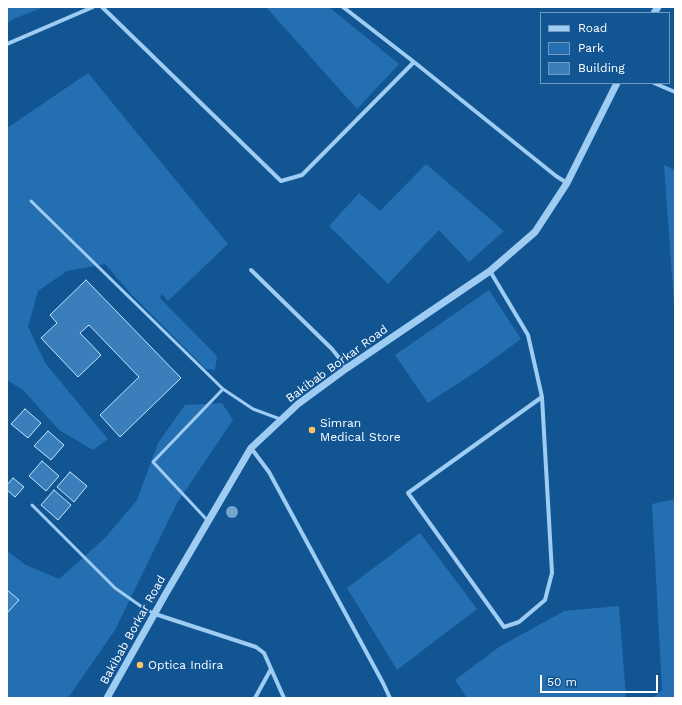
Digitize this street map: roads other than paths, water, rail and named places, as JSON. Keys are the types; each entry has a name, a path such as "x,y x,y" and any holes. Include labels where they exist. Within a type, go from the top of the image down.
{"street":[{"path":"7,44 93,7"},
{"path":"102,7 281,180 302,175 414,62"},
{"path":"343,7 556,176 567,183"},
{"name":"Bakibab Borkar Road","path":"108,698 251,448 298,404 347,368 490,271 535,232 567,183 616,84"},
{"path":"656,84 675,92"},
{"path":"251,270 332,349 347,368"},
{"path":"490,271 528,335 542,397 552,573 545,600 519,622 504,627 408,493 542,397"},
{"path":"251,448 269,472 390,698"},
{"path":"155,614 256,647 264,653 284,698"},
{"path":"255,698 271,669"}],"lane":[{"path":"31,201 223,389 253,409 282,420"},
{"path":"208,521 153,462 223,389"},
{"path":"32,505 115,588 142,608 155,614"}],"place":[{"name":"Simran Medical Store","path":"312,430"},
{"name":"Optica Indira","path":"140,665"}]}
